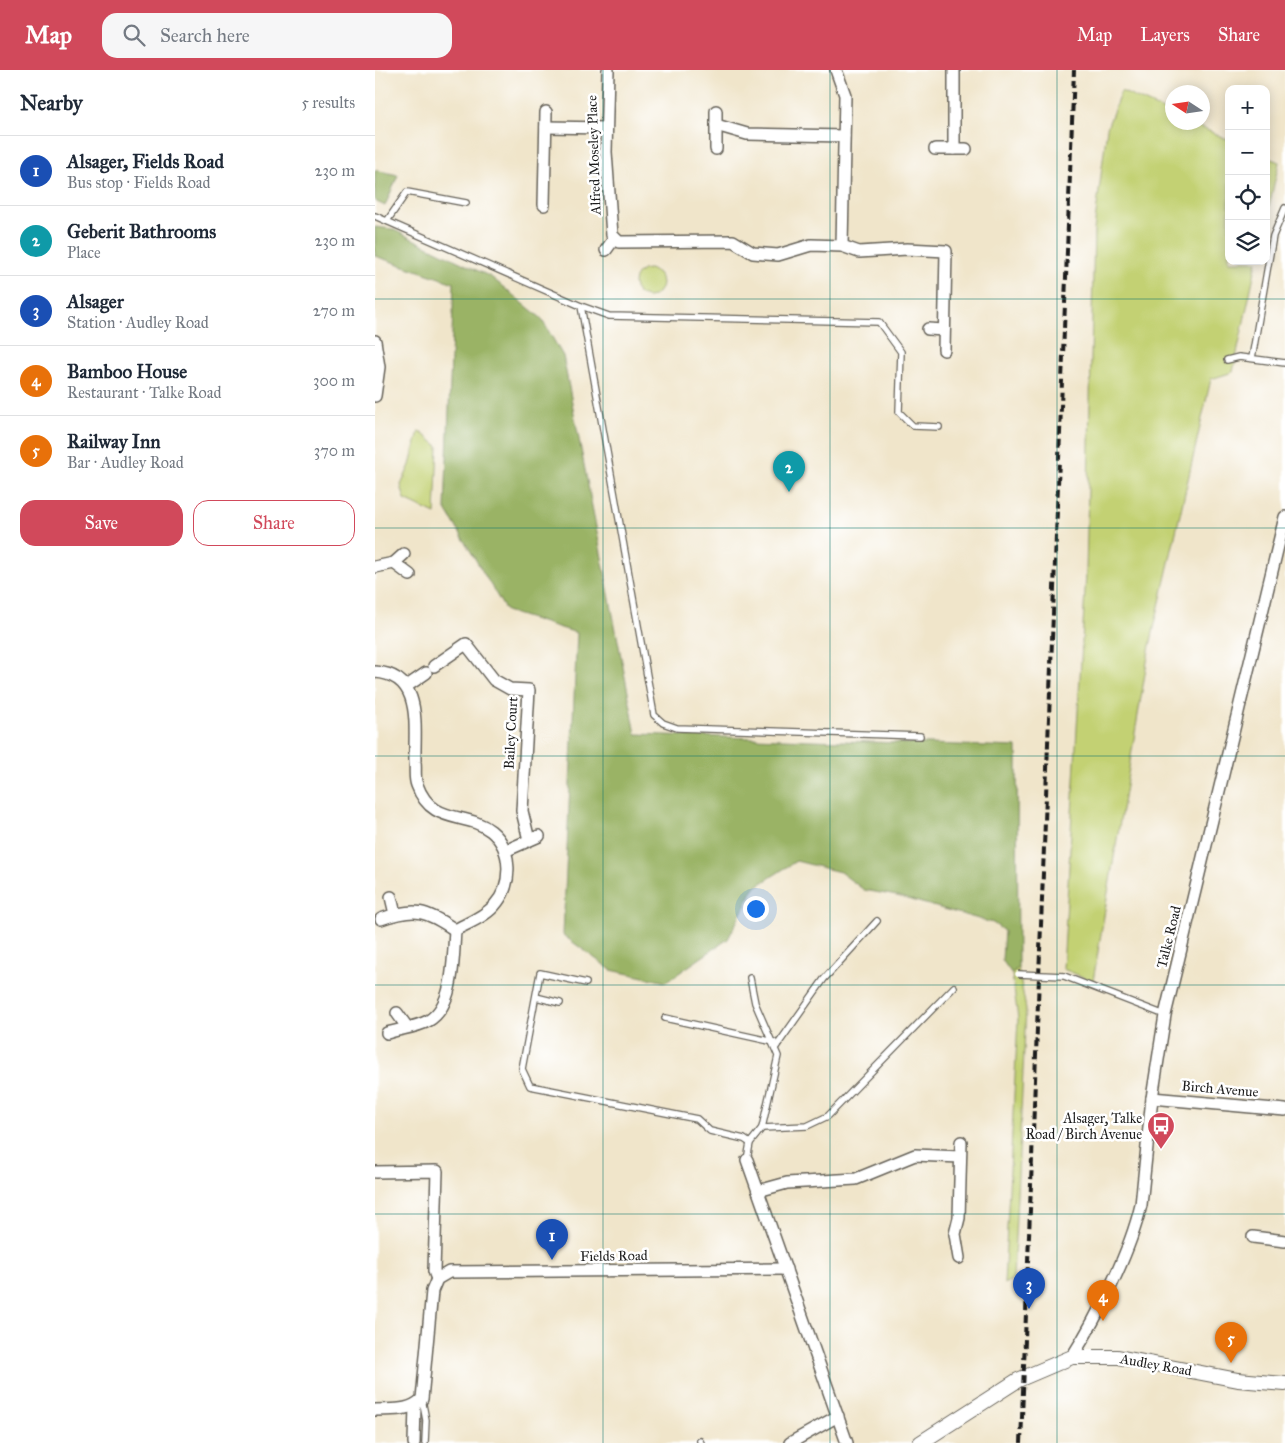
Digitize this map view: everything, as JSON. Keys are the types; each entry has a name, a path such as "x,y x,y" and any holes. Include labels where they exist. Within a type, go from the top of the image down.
{"street":[{"name":"Alfred Moseley Place","path":"608,70 606,128 612,235 614,239"},
{"path":"836,70 845,95 842,246"},
{"path":"954,149 955,70"},
{"path":"716,111 716,150"},
{"path":"544,205 547,112"},
{"path":"716,125 747,134 845,136"},
{"path":"546,127 606,128"},
{"path":"935,148 966,149"},
{"path":"606,250 614,239 619,242 733,241 753,253 778,255 811,245 842,246 859,252 907,249 947,251 944,350"},
{"path":"928,329 944,330"},
{"path":"375,341 379,366 375,396"},
{"name":"Talke Road","path":"1072,1357 1113,1279 1138,1221 1152,1098 1165,1015 1285,517"},
{"path":"375,567 394,563 404,554"},
{"path":"394,563 410,575"},
{"name":"Bailey Court","path":"407,686 466,644 494,680 509,688 529,690 522,811 534,838 505,851"},
{"path":"375,672 387,673 407,686 414,705 416,783 424,801 444,815 489,829 499,839 505,851 508,867 506,887 494,906 478,918 455,930"},
{"path":"391,897 395,914"},
{"path":"381,919 395,914 421,911 439,919 455,930"},
{"path":"387,1033 407,1027 432,1025 446,1000 451,981 455,930"},
{"path":"397,1013 407,1027"},
{"name":"Birch Avenue","path":"1152,1098 1285,1107"},
{"path":"959,1258 949,1235 959,1218 961,1142"},
{"path":"758,1191 787,1183 856,1179 915,1155 960,1157"},
{"path":"747,1160 847,1443"},
{"path":"375,1172 437,1172 434,1271 437,1279 432,1291 414,1443"},
{"path":"1253,1237 1285,1240"},
{"name":"Fields Road","path":"437,1279 449,1272 785,1269"},
{"name":"Audley Road","path":"920,1443 995,1393 1029,1374 1072,1357 1118,1357 1238,1380 1285,1384"},
{"path":"375,1410 409,1409 419,1402"},
{"path":"790,1443 838,1416"}],"lane":[{"path":"387,221 407,192 466,203"},
{"path":"1252,358 1273,236 1285,208"},
{"path":"375,216 581,306 609,316 879,322 901,352 899,412 913,426 939,427"},
{"path":"581,306 654,715 663,723 677,728 920,736"},
{"path":"1227,360 1239,357 1285,363"},
{"path":"775,1045 824,979 877,921"},
{"path":"586,983 541,973 522,1069 530,1086 697,1119 710,1131 744,1139 750,1143"},
{"path":"1016,974 1064,976 1165,1015"},
{"path":"747,1160 750,1143 762,1128 778,1056 775,1045 755,1002 750,978"},
{"path":"762,1128 807,1126 828,1116 954,987"},
{"path":"536,997 560,1002"},
{"path":"665,1018 775,1045"},
{"path":"419,1402 426,1420 425,1443"}],"green space":[{"path":"1121,91 1165,111 1165,130 1207,130 1225,138 1225,265 1256,265 1233,372 1211,379 1149,650 1093,981 1063,969 1086,574 1094,230 1107,128"},
{"path":"1270,159 1279,162 1270,202"},
{"path":"375,170 398,175 385,206 375,201"},
{"path":"375,227 392,229 491,277 541,318 563,356 636,734 1017,747 1018,967 1012,974 1002,960 1004,931 993,923 897,896 864,890 840,872 796,861 754,888 728,939 666,982 611,970 563,935 577,633 506,611 445,508 454,283 375,256"},
{"path":"648,269 658,273 662,283 658,293 648,297 638,293 634,283 638,273"},
{"path":"419,431 438,446 435,514 405,500 401,485 410,465"},
{"path":"1018,967 1026,1009 1013,1279 1004,1284 1018,1019 1012,974"}],"railway":[{"path":"1021,1443 1074,70"}],"place":[{"name":"Geberit Bathrooms","path":"789,492"},
{"name":"Alsager, Talke Road / Birch Avenue","path":"1161,1150"},
{"name":"Alsager, Fields Road","path":"552,1260"},
{"name":"Alsager","path":"1029,1309"},
{"name":"Bamboo House","path":"1103,1321"},
{"name":"Railway Inn","path":"1231,1363"}]}
